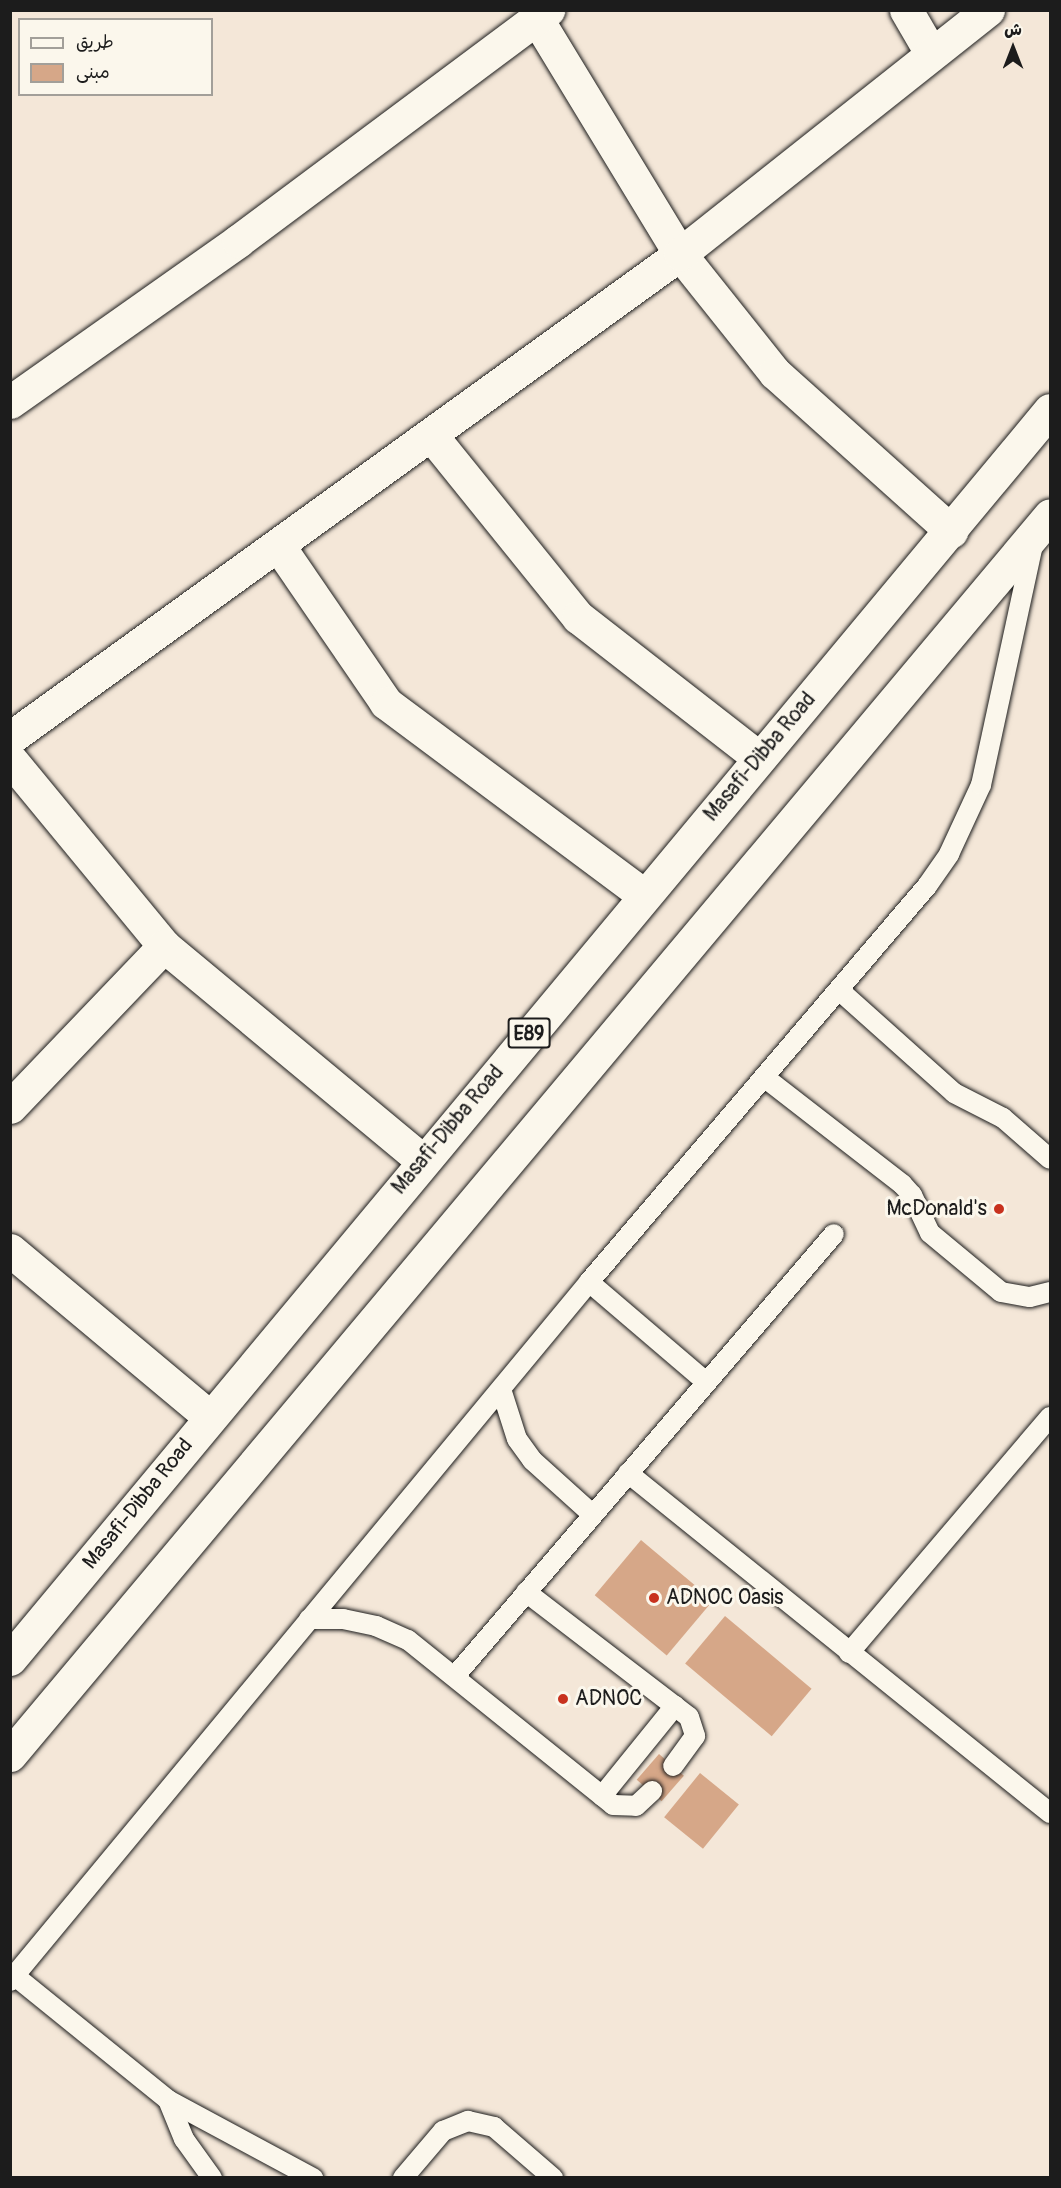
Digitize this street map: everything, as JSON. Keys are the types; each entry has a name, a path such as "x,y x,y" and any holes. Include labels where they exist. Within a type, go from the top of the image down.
{"main road":[{"path":"906,10 932,53"},
{"path":"10,738 680,254 988,10"},
{"path":"12,399 238,241 541,13 680,254 775,373 951,531"},
{"name":"Masafi-Dibba Road","path":"10,1659 1050,410"},
{"path":"431,435 578,617 759,758"},
{"path":"10,1755 1044,523"},
{"path":"278,545 386,703 644,895"},
{"path":"10,759 164,946 423,1161"},
{"path":"10,1107 164,946"},
{"path":"10,1250 210,1417"}],"lane":[{"path":"313,2178 290,2172 168,2100 13,1978 589,1281 927,886 967,820 990,748 1021,588 1044,523"},
{"path":"839,990 954,1093 1003,1118 1050,1159"},
{"path":"764,1077 902,1184 912,1195 930,1233 1001,1292 1030,1297 1050,1292"},
{"path":"456,1676 592,1514 834,1234"},
{"path":"589,1281 706,1382"},
{"path":"501,1389 517,1438 532,1460 592,1514"},
{"path":"849,1653 1050,1418"},
{"path":"628,1473 1050,1813"},
{"path":"526,1592 689,1717 696,1731 693,1742 673,1766"},
{"path":"309,1619 343,1618 376,1626 408,1640 456,1676 613,1805 629,1808 643,1801 652,1791"},
{"path":"602,1796 675,1706"},
{"path":"168,2100 184,2139 212,2178"},
{"path":"404,2178 443,2131 468,2121 494,2127 553,2178"}],"building":[{"name":"ADNOC Oasis","path":"641,1540 713,1600 667,1656 595,1595"},
{"path":"725,1616 812,1689 772,1736 685,1663"},
{"path":"659,1754 684,1776 662,1801 637,1780"},
{"path":"700,1773 739,1804 703,1849 664,1817"}],"place":[{"name":"McDonald's","path":"999,1209"},
{"name":"ADNOC Oasis","path":"654,1598"},
{"name":"ADNOC","path":"563,1699"}]}
